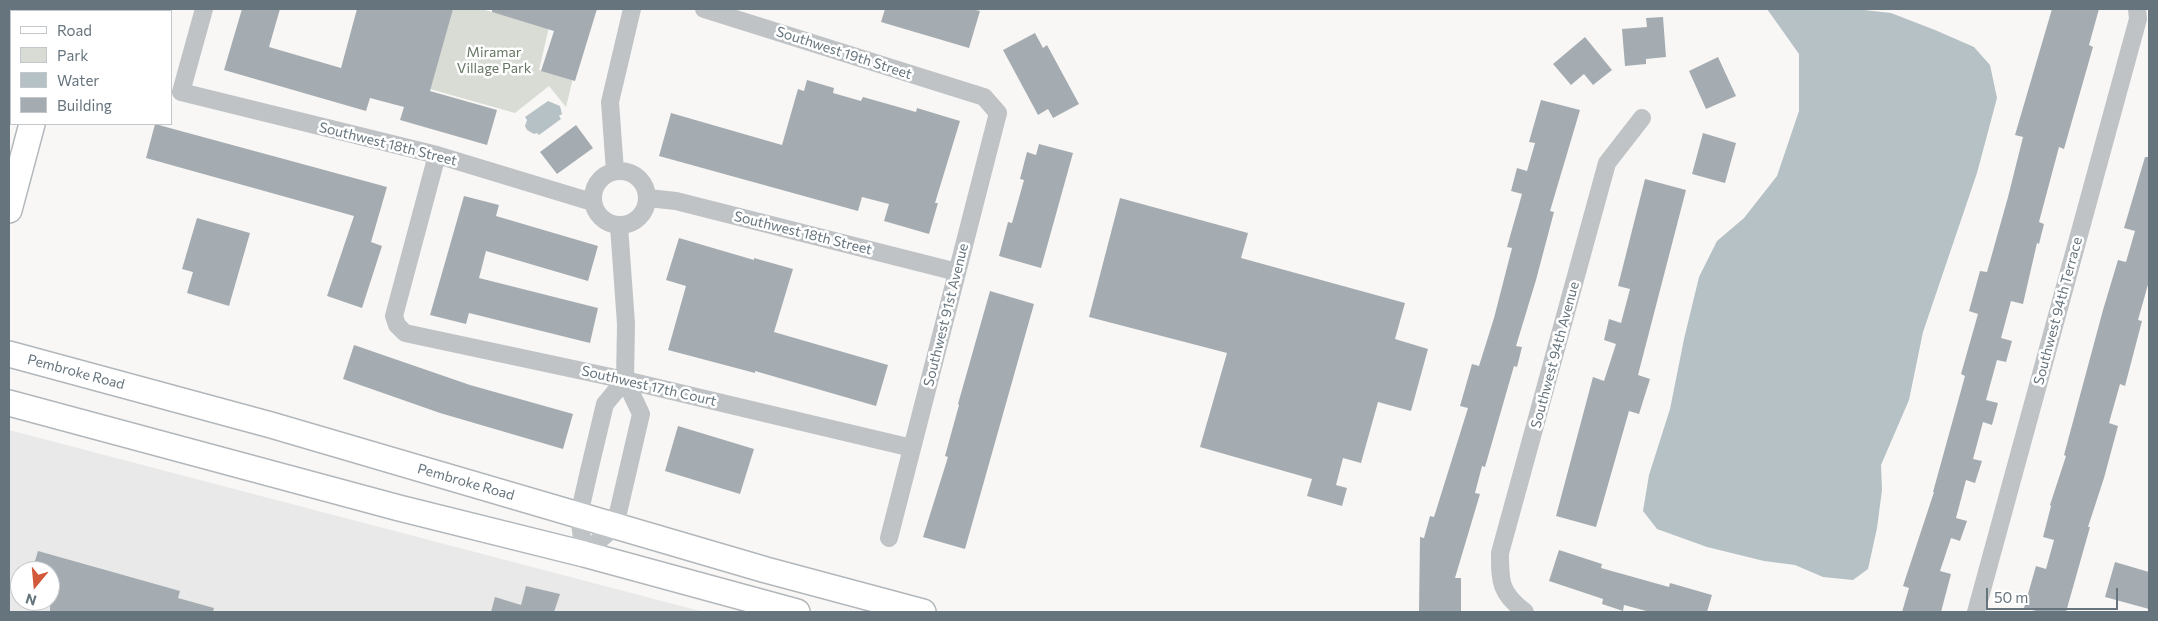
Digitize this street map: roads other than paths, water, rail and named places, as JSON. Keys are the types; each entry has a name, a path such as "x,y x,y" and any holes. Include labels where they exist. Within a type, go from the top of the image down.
{"main road":[{"path":"9,210 32,125"},
{"name":"Pembroke Road","path":"9,354 270,425 615,526 923,612"},
{"path":"9,403 399,508 584,554 797,612"}],"street":[{"name":"Southwest 18th Street","path":"204,9 181,92 437,155 592,202"},
{"path":"615,171 610,102 632,9"},
{"name":"Southwest 19th Street","path":"704,9 984,97"},
{"name":"Southwest 94th Terrace","path":"1976,612 2138,19 2137,9"},
{"name":"Southwest 91st Avenue","path":"889,538 998,113 984,97"},
{"name":"Southwest 94th Avenue","path":"1525,612 1510,601 1500,580 1500,552 1608,163 1642,118"},
{"name":"Southwest 17th Court","path":"437,155 394,316 397,325 405,333 625,380 912,448"},
{"path":"615,171 628,172 637,178 644,185 648,198 640,216 633,223 619,226 603,220 595,211 592,202 593,190 598,181 615,171"},
{"name":"Southwest 18th Street","path":"648,198 676,200 957,272"},
{"path":"584,554 615,526 641,414 625,380 626,324 619,226"},
{"path":"584,554 579,515 605,404 625,380"}],"water":[{"path":"1767,9 1855,9 1891,13 1935,30 1974,47 1990,65 1997,98 1977,173 1923,332 1909,400 1881,465 1882,490 1877,528 1868,569 1853,580 1823,577 1795,565 1764,561 1707,547 1657,529 1643,511 1649,475 1670,409 1699,277 1717,241 1744,218 1777,176 1799,111 1799,54"},
{"path":"548,101 560,106 562,114 559,116 561,119 539,135 537,133 534,134 527,130 525,126 527,120 525,117"}],"park label":[{"name":"Miramar Village Park","path":"494,60"}]}
